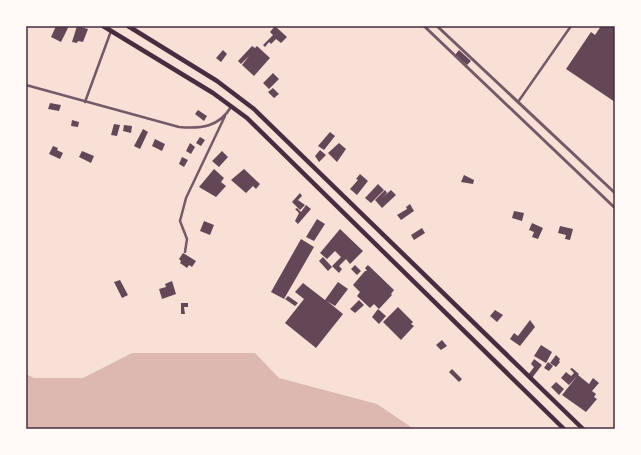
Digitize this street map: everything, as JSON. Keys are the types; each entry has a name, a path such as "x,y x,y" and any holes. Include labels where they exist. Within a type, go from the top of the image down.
{"highway":[{"path":"103,26 213,94 252,124 564,429"},
{"path":"128,26 217,81 254,109 583,429"}],"street":[{"path":"424,26 615,208"},
{"path":"437,26 615,194"},
{"path":"518,102 571,26"},
{"path":"85,102 111,31"},
{"path":"26,85 178,128 207,126 216,123 226,115"},
{"path":"185,252 187,239 180,221 186,198 231,107"}],"shaded area":[{"path":"132,353 255,353 279,378 377,404 414,429 26,429 26,374 34,378 83,378"}],"building":[{"path":"56,26 69,26 61,42 51,37"},
{"path":"77,26 88,29 83,42 72,42"},
{"path":"275,26 287,37 281,43 276,39 271,44 269,42 265,47 263,45 273,35 270,32"},
{"path":"601,26 615,26 615,102 566,69 591,32 595,35"},
{"path":"252,46 255,48 257,46 270,58 254,76 242,65 249,56 241,64 238,61"},
{"path":"223,50 227,54 221,62 216,58"},
{"path":"459,50 471,61 467,65 455,55"},
{"path":"273,73 279,79 269,89 263,83"},
{"path":"273,88 279,94 274,98 268,92"},
{"path":"50,103 61,105 59,111 48,109"},
{"path":"198,110 207,116 204,121 195,114"},
{"path":"72,120 79,122 78,127 71,126"},
{"path":"114,124 120,125 117,136 111,135"},
{"path":"124,125 132,126 131,133 123,131"},
{"path":"143,129 148,132 140,149 134,146"},
{"path":"330,132 335,136 324,150 318,146"},
{"path":"200,137 205,140 201,146 196,143"},
{"path":"155,139 165,144 162,151 152,146"},
{"path":"190,143 195,147 191,154 186,151"},
{"path":"339,143 346,149 337,162 328,153"},
{"path":"53,146 58,148 57,150 63,153 60,159 49,154"},
{"path":"320,150 326,155 319,162 315,156"},
{"path":"82,151 94,156 91,163 79,157"},
{"path":"222,151 228,157 219,167 212,161"},
{"path":"182,157 188,160 184,167 179,164"},
{"path":"214,169 224,178 221,182 226,186 216,197 199,187"},
{"path":"244,169 260,184 256,189 253,186 246,193 231,180"},
{"path":"360,174 368,181 357,195 350,189 358,180 356,179"},
{"path":"464,175 474,180 473,184 461,182"},
{"path":"378,184 384,190 371,203 365,198"},
{"path":"385,190 387,193 382,198 391,190 396,195 382,208 375,200"},
{"path":"300,193 302,196 298,200 305,205 300,210 292,202"},
{"path":"410,204 414,211 401,220 397,215 407,209 406,207"},
{"path":"306,205 311,209 298,224 295,221 299,213 295,209 297,208 301,212"},
{"path":"514,211 524,213 522,221 512,218"},
{"path":"317,219 325,224 314,241 306,237"},
{"path":"204,221 214,225 210,235 200,231"},
{"path":"532,223 543,228 538,239 532,237 534,232 529,230"},
{"path":"560,226 573,229 570,240 565,239 566,235 558,233"},
{"path":"422,228 425,233 414,240 411,235"},
{"path":"340,229 363,251 350,264 346,259 339,266 342,269 339,273 332,266 341,257 335,251 327,259 320,253"},
{"path":"301,239 314,247 284,299 271,292"},
{"path":"183,253 196,261 192,267 189,265 187,268 180,263 181,261 179,259"},
{"path":"323,257 332,267 328,271 319,261"},
{"path":"355,265 361,271 357,275 351,269"},
{"path":"368,265 394,290 391,294 392,295 379,309 374,304 370,308 357,296 360,292 353,285 365,271 367,271 365,268"},
{"path":"120,280 128,295 122,298 114,282"},
{"path":"172,281 176,294 162,299 159,289 166,287 165,284"},
{"path":"338,282 348,289 335,306 327,301 343,314 316,348 285,323 304,299 295,292 303,283 325,300"},
{"path":"288,296 298,303 295,306 285,299"},
{"path":"359,300 364,305 355,313 350,309"},
{"path":"181,303 188,303 188,307 184,307 185,314 181,314"},
{"path":"398,307 413,322 411,324 414,326 401,340 383,322"},
{"path":"378,309 386,316 379,324 372,317"},
{"path":"495,310 503,315 497,322 490,316"},
{"path":"530,320 535,327 520,346 510,339 514,333 518,336"},
{"path":"442,340 447,346 441,350 436,345"},
{"path":"541,345 552,352 546,363 534,356"},
{"path":"556,355 560,359 560,362 556,367 550,363"},
{"path":"534,359 542,365 532,378 528,375 534,367 531,364"},
{"path":"548,362 553,366 549,371 544,368"},
{"path":"572,368 579,374 569,385 561,378 566,372 571,376 574,373 570,369"},
{"path":"452,369 462,379 459,382 449,372"},
{"path":"578,375 589,384 593,378 599,383 592,391 596,394 594,397 597,399 586,412 562,395"},
{"path":"556,382 564,389 559,395 551,387"}]}
